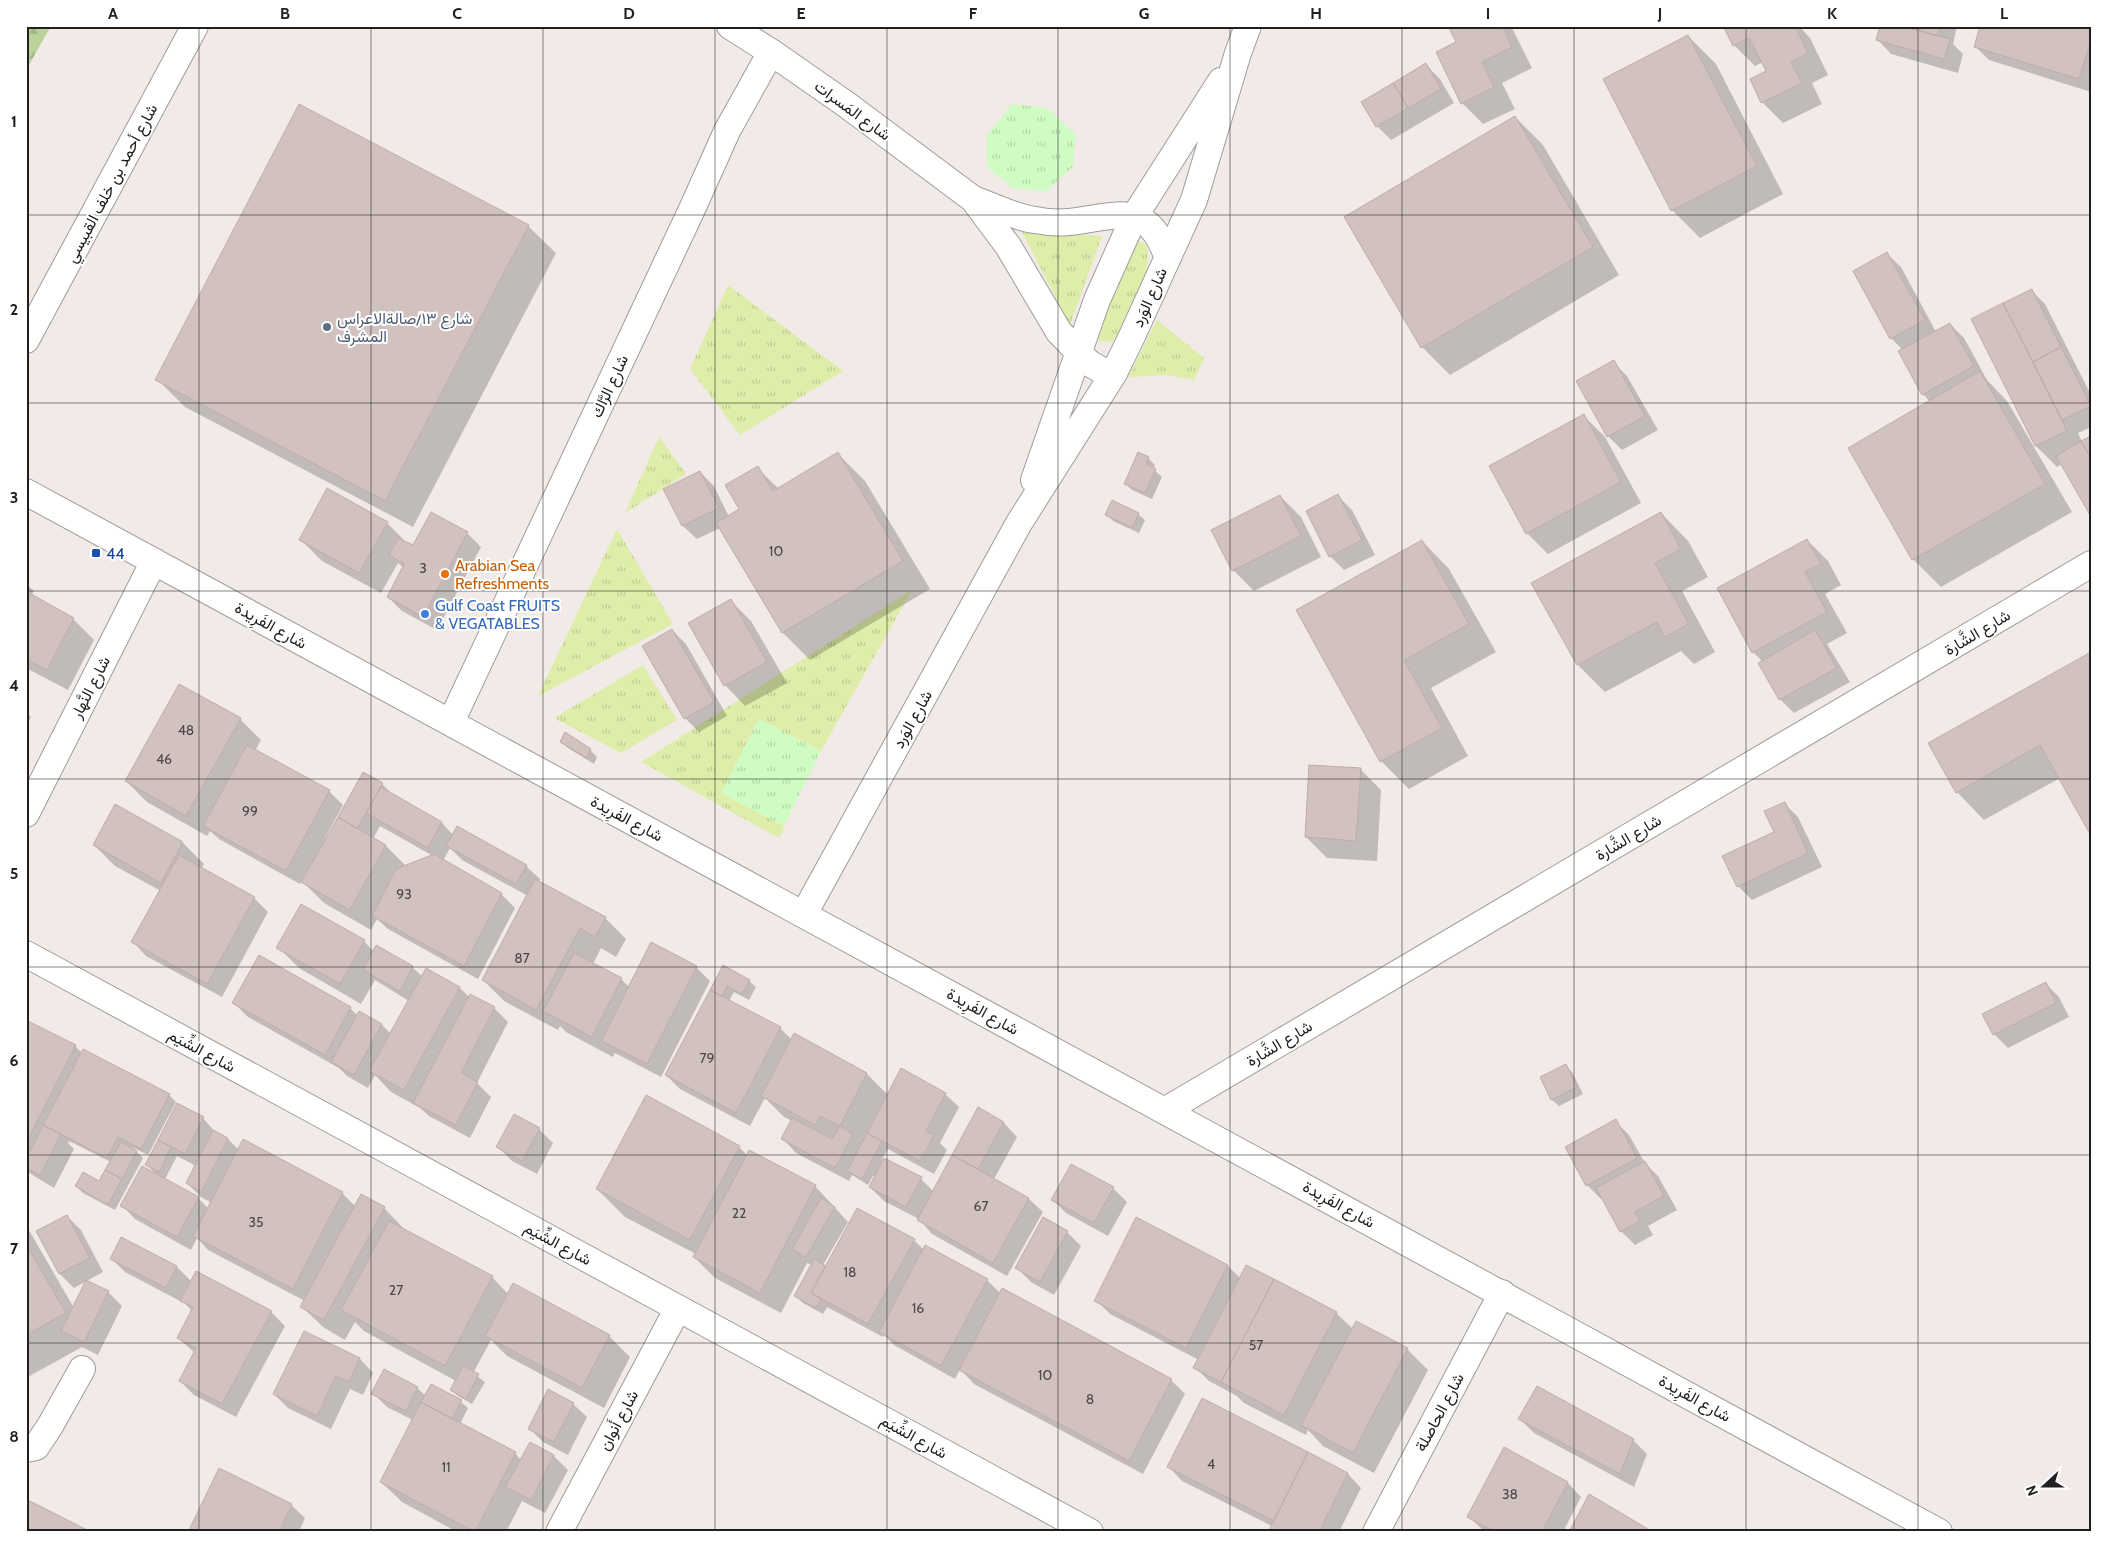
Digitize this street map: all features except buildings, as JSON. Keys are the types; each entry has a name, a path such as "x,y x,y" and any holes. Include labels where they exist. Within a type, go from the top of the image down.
{"street":[{"name":"شارع أحمد بن خلف القبيسي","path":"26,340 195,26"},
{"name":"شارع المَسرات","path":"730,26 847,105 973,199 1008,246 1059,332 1088,363 1101,370 1114,373"},
{"name":"شارع الوَرد","path":"804,914 1019,523 1114,373 1194,200 1238,52 1248,26"},
{"name":"شارع الرَّاك","path":"451,722 685,225 727,131 771,52"},
{"name":"شارع الوَرد","path":"1019,523 1097,300 1134,217 1238,52"},
{"name":"شارع المَسرات","path":"973,199 1033,220 1068,222 1119,215 1134,217 1143,220 1155,229 1161,238 1167,256"},
{"name":"شارع الفَرِيدة","path":"26,492 1166,1110 1939,1532"},
{"name":"شارع النَّهار","path":"26,814 154,561"},
{"name":"شارع الشَّارة","path":"1166,1110 2091,564"},
{"name":"شارع الشِّيَم","path":"26,954 1090,1532"},
{"name":"شارع الحاصلة","path":"1376,1532 1502,1293"},
{"name":"شارع أَنوان","path":"559,1532 678,1308"},
{"path":"26,1449 36,1447 82,1369"}],"green space":[{"path":"26,26 51,26 26,70"},
{"path":"1012,104 1047,108 1075,134 1073,167 1046,191 1013,188 987,167 987,135"},
{"path":"1021,230 1102,236 1070,325"},
{"path":"1135,241 1145,243 1148,251 1147,271 1136,302 1120,335 1111,342 1100,341 1095,335"},
{"path":"728,285 843,371 740,435 690,369"},
{"path":"1157,320 1204,358 1194,380 1168,375 1128,377"},
{"path":"659,437 686,474 625,513"},
{"path":"617,529 673,624 538,696"},
{"path":"912,590 821,751 759,719 721,793 784,826 779,838 641,762"},
{"path":"643,665 677,720 621,753 554,718"},
{"path":"759,719 821,751 784,826 721,793"}],"place":[{"name":"شارع ١٣/صالةالاعراس المشرف","path":"327,327"},
{"name":"44","path":"96,553"},
{"name":"Arabian Sea Refreshments","path":"445,574"},
{"name":"Gulf Coast FRUITS & VEGATABLES","path":"425,614"}]}
